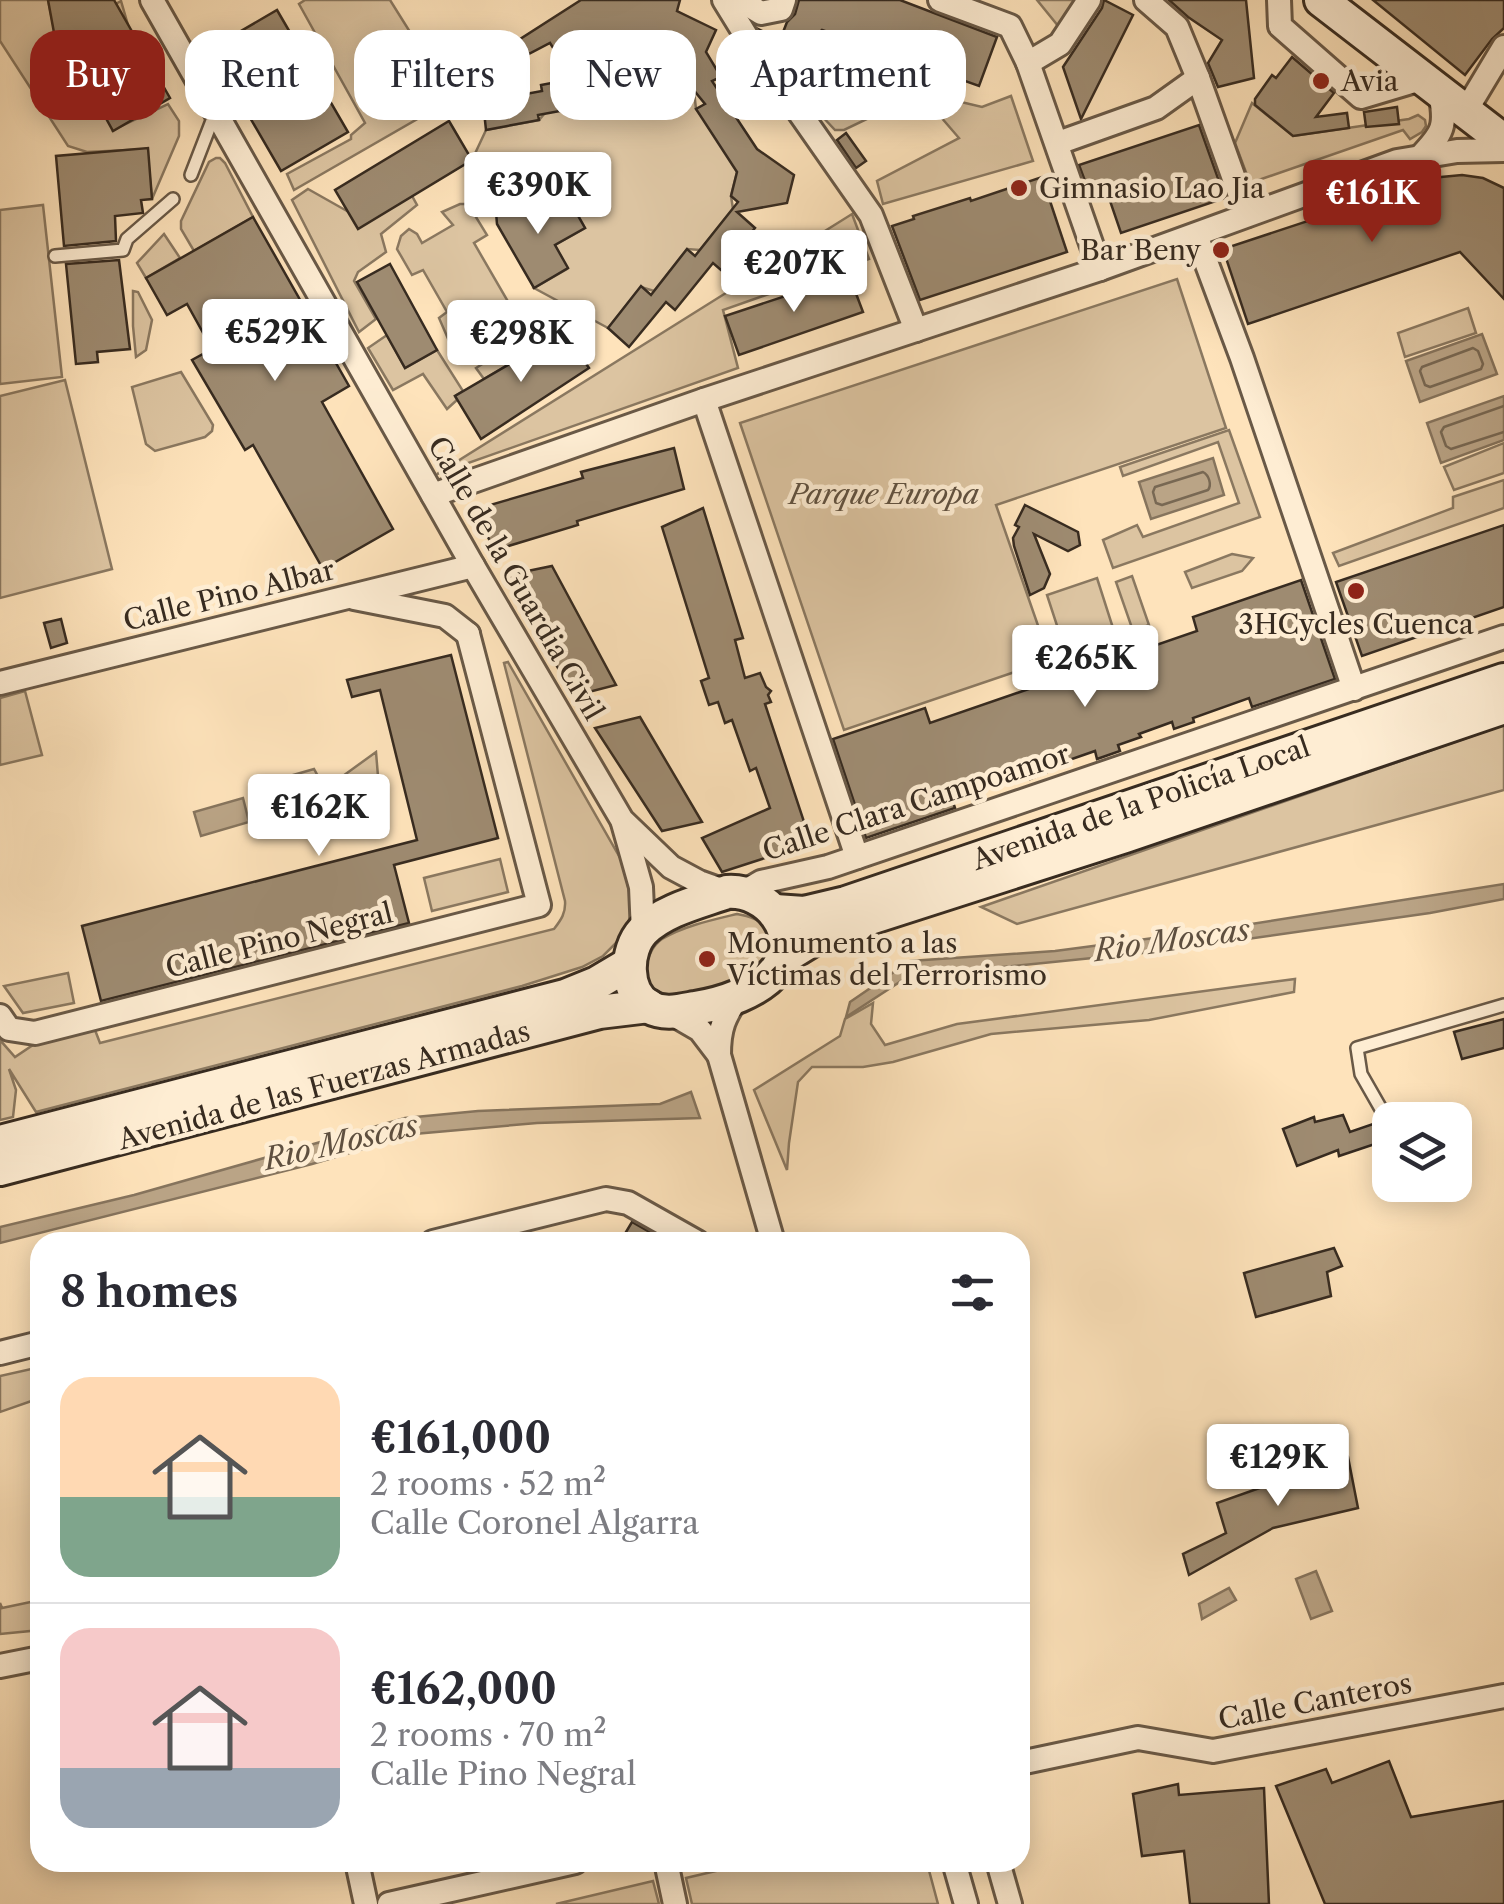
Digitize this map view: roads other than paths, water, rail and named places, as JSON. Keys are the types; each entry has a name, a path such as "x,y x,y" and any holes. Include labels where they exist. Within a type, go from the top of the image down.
{"main road":[{"path":"1321,0 1504,142"},
{"name":"Avenida de la Policía Local","path":"775,912 804,914 846,903 1504,680"},
{"name":"Avenida de la Policía Local","path":"784,957 845,926 1504,707"},
{"path":"736,892 765,903 775,912 785,944 784,957 766,980 706,1006 659,1009 636,992 630,964 634,943 653,923 678,910 736,892"},
{"name":"Avenida de las Fuerzas Armadas","path":"0,1142 564,996 597,984 630,964"},
{"name":"Avenida de las Fuerzas Armadas","path":"0,1169 599,1012 659,1009"}],"street":[{"name":"Calle de la Guardia Civil","path":"152,0 185,59"},
{"path":"724,0 870,215 916,330"},
{"path":"740,0 761,13 781,9 784,0"},
{"path":"940,0 1010,26 1058,143 1100,269"},
{"path":"1028,63 1060,44 1089,0"},
{"path":"1146,0 1177,27 1246,214"},
{"path":"1279,0 1280,26 1362,97 1442,95 1504,47"},
{"path":"1058,143 1156,108 1198,78"},
{"path":"1420,157 1434,142 1446,118 1442,95"},
{"name":"Calle de la Guardia Civil","path":"219,120 622,820 641,886 643,932"},
{"path":"433,495 704,400 1100,269 1397,162 1457,150 1504,150"},
{"path":"1196,235 1242,358 1354,689"},
{"path":"704,400 857,857"},
{"name":"Calle Pino Albar","path":"0,683 473,566"},
{"path":"348,597 444,616 468,634 504,618"},
{"name":"Calle Pino Negral","path":"0,1016 9,1029 35,1033 539,906 468,634"},
{"name":"Calle Clara Campoamor","path":"736,892 761,882 828,867 1504,637"},
{"name":"Calle de la Guardia Civil","path":"622,820 671,867 698,882 736,892"},
{"path":"739,994 722,1020 719,1055 771,1232"},
{"path":"659,1009 700,1030 719,1055"},
{"path":"524,1231 595,1200 617,1200 681,1232"},
{"path":"0,1352 30,1344"},
{"path":"0,1666 30,1660"},
{"name":"Calle Canteros","path":"1030,1760 1138,1738 1213,1751 1504,1696"},
{"path":"358,1872 366,1904"},
{"path":"390,1904 531,1872"},
{"path":"668,1872 675,1904"},
{"path":"957,1872 966,1904"},
{"path":"1001,1872 1010,1904"}],"lane":[{"path":"191,175 212,120"},
{"path":"55,256 123,250 127,238 173,200"},
{"path":"1376,1102 1361,1074 1356,1048 1504,1005"}],"water":[{"path":"1482,334 1497,374 1420,402 1406,361"},
{"path":"1504,396 1504,440 1441,463 1427,423"},
{"path":"1213,458 1224,495 1151,519 1139,482"},
{"path":"243,798 249,822 201,836 194,812"},
{"name":"Rio Moscas","path":"1504,884 1504,899 1430,913 1162,951 915,972 846,1017 850,1002 910,961 1055,951"},
{"name":"Rio Moscas","path":"691,1092 700,1118 537,1123 414,1134 312,1164 43,1232 30,1232 30,1235 0,1243 0,1227 134,1195 405,1118 660,1104"},
{"path":"1316,1571 1332,1611 1311,1619 1296,1579"},
{"path":"1229,1588 1236,1600 1202,1619 1199,1604"}],"place":[{"name":"Avia","path":"1321,81"},
{"name":"Gimnasio Lao Jia","path":"1019,188"},
{"name":"Bar Beny","path":"1221,250"},
{"name":"3HCycles Cuenca","path":"1356,591"},
{"name":"Monumento a las Víctimas del Terrorismo","path":"707,959"}],"park label":[{"name":"Parque Europa","path":"884,494"}]}
